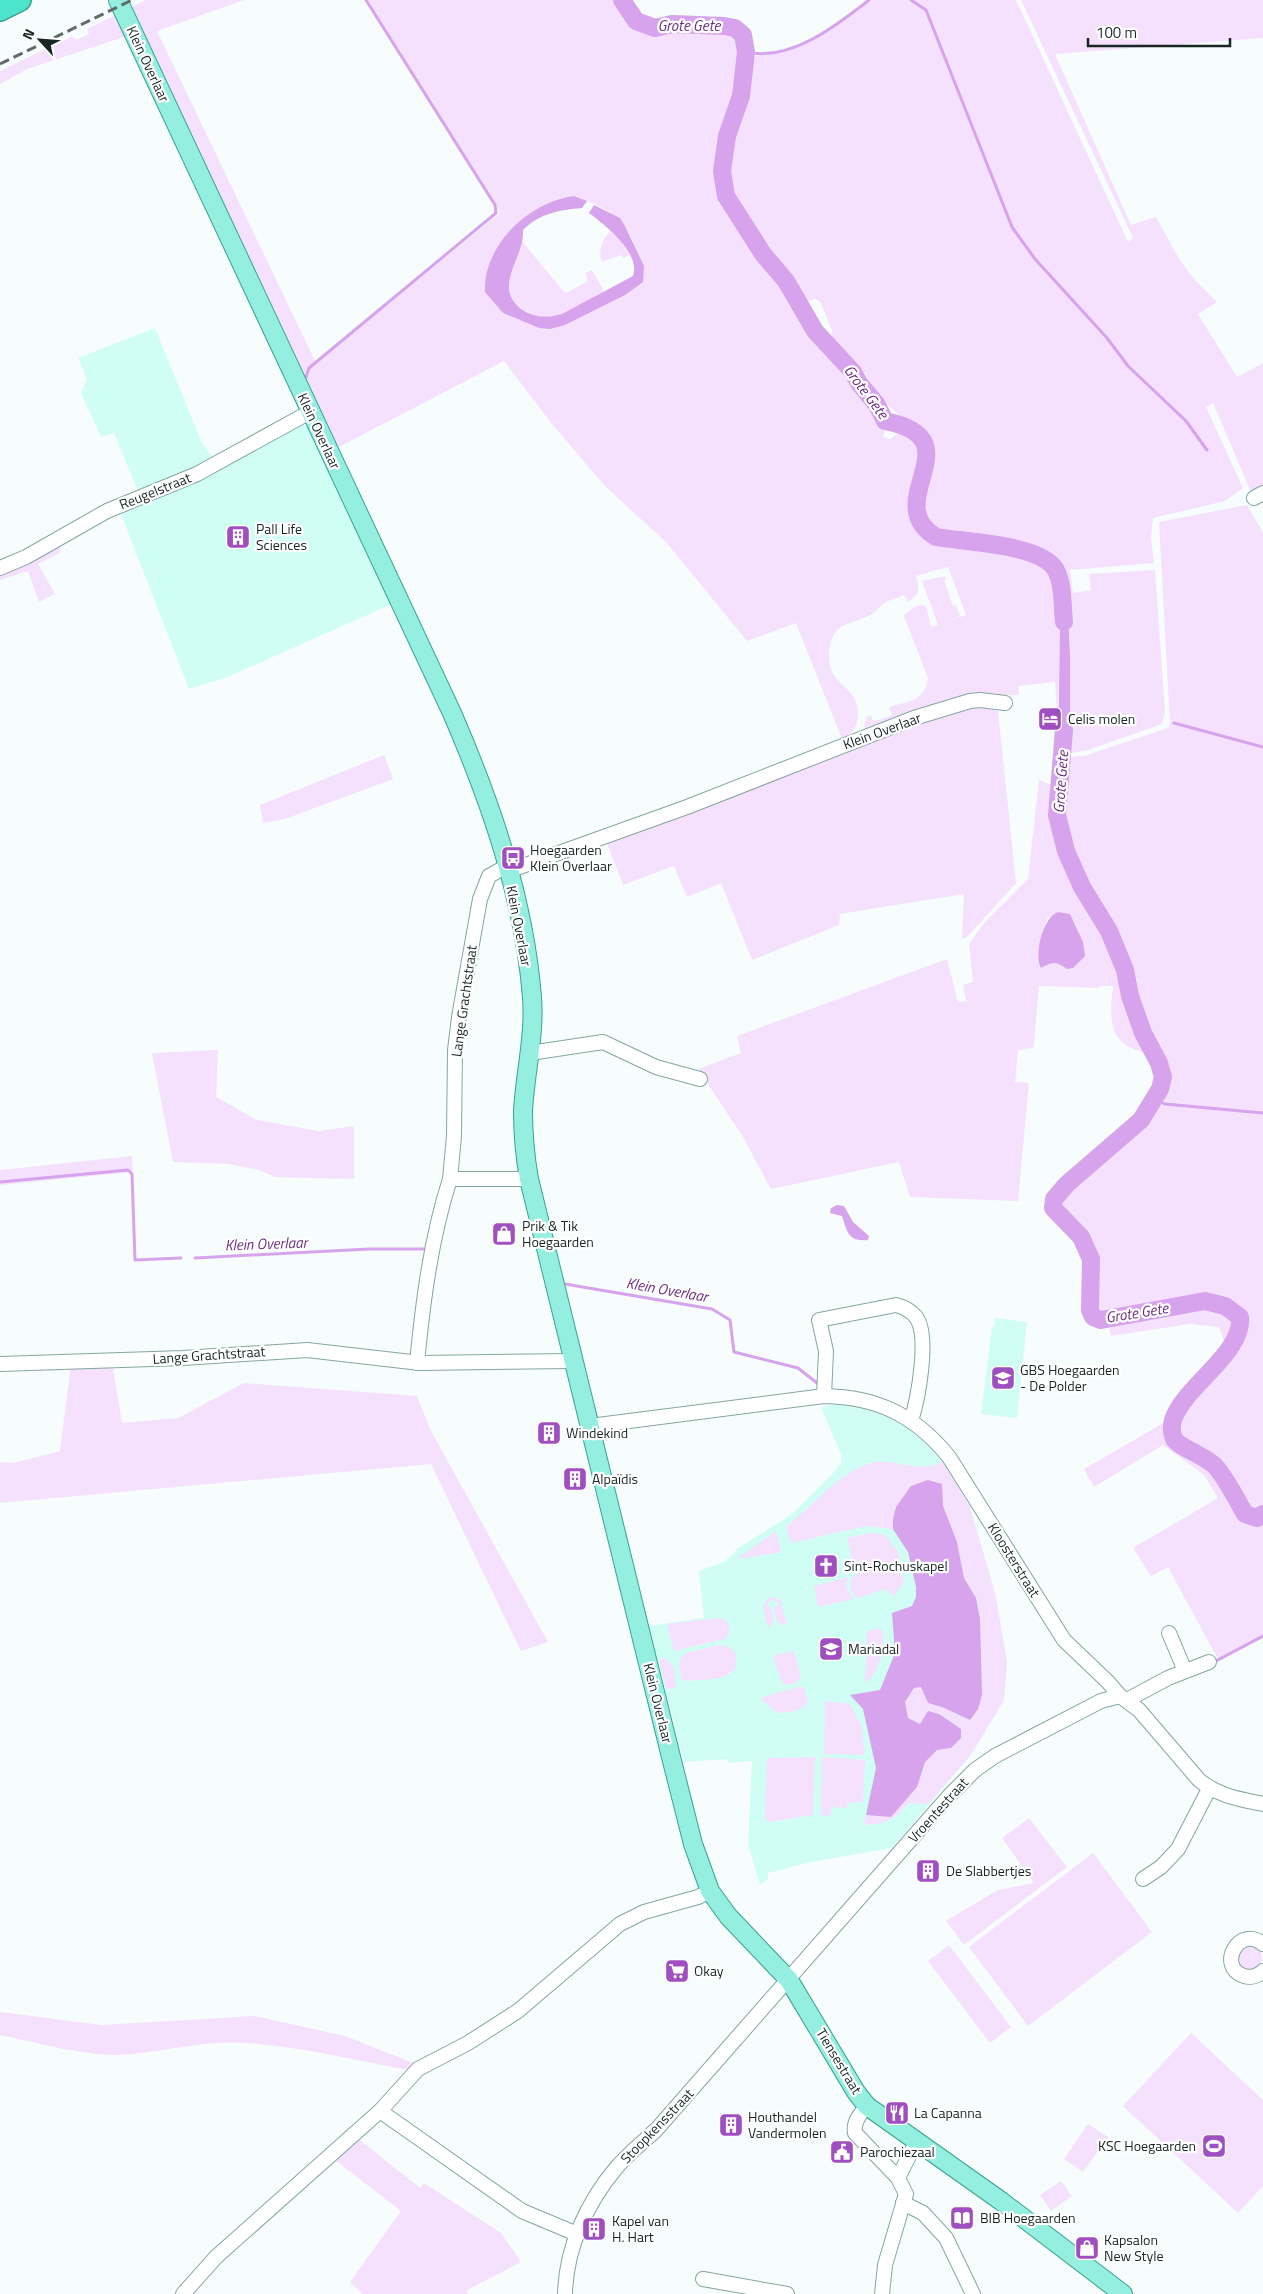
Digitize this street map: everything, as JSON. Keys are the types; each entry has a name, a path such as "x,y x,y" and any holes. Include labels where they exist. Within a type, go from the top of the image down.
{"highway":[{"path":"0,10 20,0"}],"main road":[{"name":"Klein Overlaar","path":"118,0 470,755 488,798 508,866 522,932 532,998 530,1053 524,1110 525,1156 529,1179 676,1776 694,1844 710,1891"},
{"name":"Tiensestraat","path":"710,1891 728,1916 789,1980 856,2092 868,2106 1001,2201 1124,2294"}],"street":[{"name":"Reugelstraat","path":"0,568 26,557 107,511 197,474 310,412"},
{"name":"Klein Overlaar","path":"508,866 517,868 687,807 914,718 970,701 980,700 1005,703"},
{"name":"Lange Grachtstraat","path":"416,1362 425,1297 443,1201 450,1179 454,1136 455,1050 464,985 485,882 494,871 508,866"},
{"path":"530,1053 603,1042 656,1067 700,1079"},
{"path":"450,1179 529,1179"},
{"path":"824,1396 826,1351 818,1320 896,1305 905,1308 916,1317 922,1339 921,1364 911,1421"},
{"name":"Lange Grachtstraat","path":"0,1364 183,1358 307,1350 416,1362 573,1361"},
{"name":"Kloosterstraat","path":"590,1426 824,1396 852,1397 874,1402 911,1421 939,1444 1064,1640 1123,1698"},
{"path":"1169,1633 1185,1671"},
{"name":"Vroentestraat","path":"789,1980 949,1796 975,1770 995,1756 1101,1701 1123,1698 1209,1662"},
{"path":"1123,1698 1139,1710 1199,1780 1209,1789 1218,1794 1263,1804"},
{"path":"1143,1879 1161,1867 1178,1850 1209,1789"},
{"path":"183,2294 216,2257 380,2111 418,2069 468,2043 518,2011 620,1924 644,1912 698,1897 710,1891"},
{"path":"1263,1944 1255,1940 1243,1940 1233,1948 1231,1960 1232,1967 1242,1975 1254,1977 1263,1972"},
{"name":"Stoopkensstraat","path":"565,2294 568,2262 577,2234 594,2198 617,2167 656,2130 789,1980"},
{"path":"868,2106 856,2121 854,2126 855,2133 898,2178 906,2194 885,2265 882,2294"},
{"path":"380,2111 522,2212 577,2234"},
{"path":"898,2178 912,2150"},
{"path":"903,2204 924,2213 946,2238 973,2294"},
{"path":"703,2279 786,2294"}],"shaded area":[{"path":"146,0 244,0 157,31 316,363 500,213 368,0 617,0 636,25 652,33 685,28 728,31 735,33 739,41 749,39 752,44 751,57 770,54 816,39 871,0 1016,0 1128,242 1133,238 1021,0 1263,0 1263,38 1055,54 1131,225 1156,217 1179,259 1195,280 1217,302 1198,314 1237,377 1263,363 1263,488 1251,492 1213,403 1206,407 1243,488 1225,501 1153,518 1151,537 1154,563 1070,570 1073,593 1091,590 1089,574 1155,570 1165,712 1162,724 1088,750 1065,754 1065,742 1070,738 1070,654 1067,595 1062,571 1050,559 1031,547 934,534 924,523 920,513 920,502 934,460 931,444 928,439 888,405 860,368 831,343 832,331 821,303 816,299 807,301 752,230 743,235 786,289 815,340 849,372 856,386 871,402 885,429 883,437 890,439 902,431 918,443 923,454 910,509 916,528 931,539 1025,555 1044,564 1055,580 1060,624 1058,723 1055,682 1018,686 1019,695 983,696 864,731 866,717 871,715 873,722 892,715 889,707 915,699 920,696 926,686 928,678 904,616 911,609 923,605 926,606 931,627 938,625 922,581 945,576 946,579 944,580 953,606 956,605 960,616 950,620 966,615 948,567 916,576 918,591 915,597 908,602 904,595 888,601 875,612 841,627 835,633 829,649 829,661 832,672 853,697 858,711 855,728 842,739 796,623 747,641 666,542 605,486 552,424 504,361 335,449 130,8","holes":["574,196 606,210 625,226 635,248 643,282 565,325 539,328 503,313 485,285 489,266 496,250 505,238 515,228 528,220"]},
{"path":"118,14 127,36 27,69 0,84 0,71 72,36 76,40 89,34 87,29"},
{"path":"610,231 622,241 629,255 623,258 621,255 602,262 600,249"},
{"path":"522,241 564,292 568,292 588,281 585,273 592,270 604,291 566,313 553,317 536,316 527,312 518,306 512,298 510,289 511,270"},
{"path":"155,328 201,441 214,460 139,494 114,433 101,437 81,393 87,379 78,358"},
{"path":"302,424 309,428 392,604 225,678 189,689 119,509"},
{"path":"1247,505 1263,533 1263,1511 1256,1513 1244,1508 1217,1463 1184,1442 1178,1434 1178,1417 1241,1344 1245,1325 1240,1311 1227,1301 1208,1296 1106,1315 1098,1307 1097,1256 1086,1237 1058,1203 1139,1129 1161,1100 1167,1079 1154,1039 1139,1014 1134,985 1125,954 1088,889 1066,840 1062,807 1066,757 1084,756 1168,728 1170,724 1159,522"},
{"path":"58,544 61,549 59,553 38,564 55,594 39,602 28,571 0,580 0,572"},
{"path":"970,706 998,711 1016,883 967,937 962,939 964,894 840,914 839,925 752,960 721,883 687,897 674,866 623,885 606,841 829,753"},
{"path":"384,755 393,779 285,819 263,823 260,805"},
{"path":"1039,780 1051,785 1051,828 1078,893 1119,966 1126,1010 1148,1053 1135,1050 1118,1038 1114,1030 1111,1010 1113,986 1099,986 1099,988 1039,986 1033,1048 1018,1050 1015,1082 1029,1083 1018,1201 910,1197 899,1162 771,1189 743,1137 698,1069 741,1053 737,1036 947,959 958,1002 966,1001 963,985 973,982 969,944 984,923 1028,879","holes":["1048,917 1075,923 1084,948 1073,968 1060,963 1040,965 1042,931"]},
{"path":"218,1050 216,1097 257,1120 319,1131 354,1126 354,1179 275,1177 259,1170 228,1164 173,1162 152,1053"},
{"path":"132,1156 133,1172 0,1185 0,1170"},
{"path":"1199,1308 1214,1308 1228,1311 1233,1324 1230,1336 1225,1344 1219,1327 1190,1324 1111,1336 1109,1326"},
{"name":"GBS Hoegaarden - De Polder","path":"995,1318 1027,1322 1017,1418 981,1414 992,1327 994,1327"},
{"path":"112,1362 122,1423 178,1418 244,1383 417,1396 431,1431 548,1642 521,1651 431,1464 0,1503 0,1462 14,1463 60,1451 71,1364"},
{"name":"Mariadal","path":"832,1405 856,1406 883,1414 906,1426 942,1458 962,1490 961,1492 970,1507 995,1593 1007,1662 1004,1700 970,1756 892,1848 811,1862 768,1873 768,1879 760,1885 748,1844 752,1761 728,1763 727,1759 684,1762 649,1626 704,1618 699,1571 726,1561 737,1549 792,1514 836,1470 841,1463 841,1454 821,1407"},
{"path":"1167,1421 1170,1442 1207,1464 1242,1517 1254,1523 1263,1520 1263,1638 1219,1661 1168,1567 1151,1576 1133,1548 1218,1498 1204,1475 1163,1445 1094,1487 1084,1469"},
{"path":"943,1461 970,1507 995,1593 1007,1662 1004,1700 970,1756 928,1804 909,1803 889,1820 878,1824 863,1825 866,1815 891,1817 923,1772 924,1762 937,1750 951,1748 961,1729 939,1714 920,1724 908,1718 905,1703 914,1688 921,1686 928,1703 942,1707 969,1720 982,1695 980,1619 976,1598 964,1578 957,1542 946,1519 943,1496 893,1519 893,1529 866,1526 791,1543 786,1526 845,1476 868,1464 887,1462 925,1467"},
{"path":"776,1531 781,1552 737,1559"},
{"path":"871,1533 885,1535 898,1552 904,1582 894,1596 884,1589 858,1598 851,1589 851,1578 856,1576 847,1538"},
{"path":"848,1577 846,1588 854,1599 818,1607 814,1586"},
{"path":"769,1597 780,1599 787,1624 783,1625 777,1621 774,1607 779,1605 776,1601 772,1600 768,1603 767,1608 771,1607 774,1621 768,1629 763,1606"},
{"path":"724,1619 729,1626 725,1639 674,1651 667,1624"},
{"path":"878,1628 883,1631 882,1652 874,1673 865,1683 867,1631"},
{"path":"719,1645 731,1648 736,1654 736,1668 720,1678 686,1681 681,1679 679,1661 685,1653"},
{"path":"794,1651 801,1676 793,1684 782,1683 773,1656"},
{"path":"665,1658 674,1667 676,1688 666,1689 659,1660"},
{"path":"801,1686 804,1688 808,1701 799,1710 777,1713 760,1698"},
{"path":"825,1701 850,1704 862,1727 865,1755 824,1754"},
{"path":"815,1757 813,1815 769,1822 765,1818 767,1758"},
{"path":"822,1757 865,1760 863,1802 847,1803 847,1808 832,1807 830,1816 821,1815"},
{"path":"1029,1818 1067,1867 964,1945 946,1921 998,1890 1034,1883 1002,1838"},
{"path":"1093,1853 1152,1932 1028,2026 969,1947"},
{"path":"949,1945 1011,2027 990,2043 928,1961"},
{"path":"1250,1946 1255,1947 1261,1953 1261,1963 1255,1969 1250,1970 1245,1969 1239,1963 1238,1958 1239,1953 1245,1947"},
{"path":"0,2012 102,2025 255,2016 345,2036 416,2064 408,2070 306,2050 244,2043 211,2043 132,2054 87,2053 0,2035"},
{"name":"KSC Hoegaarden","path":"1191,2033 1263,2100 1263,2186 1238,2213 1123,2106"},
{"path":"1088,2124 1108,2137 1083,2172 1064,2159"},
{"path":"355,2136 420,2188 424,2183 501,2233 521,2262 467,2290 468,2294 362,2294 350,2282 401,2211 331,2157"},
{"path":"1061,2181 1072,2196 1051,2211 1040,2195"}],"water":[{"path":"574,196 587,201 582,208 551,213 536,220 523,230 519,251 509,281 509,291 513,300 521,309 531,314 546,317 562,314 633,276 632,258 627,249 612,232 589,213 594,205 620,218 644,266 643,282 625,295 565,325 550,329 539,328 503,313 485,292 486,275 500,243 512,229 541,207 557,200"},
{"path":"1067,595 1070,654 1070,738 1065,742 1065,754 1058,754 1060,627 1058,600"},
{"path":"1057,757 1066,757 1067,762 1062,807 1049,805 1054,766 1052,763 1056,761"},
{"path":"1058,912 1070,914 1083,942 1085,956 1073,968 1067,969 1054,963 1041,968 1038,955 1041,937 1048,921"},
{"path":"837,1205 844,1206 853,1222 869,1236 868,1240 852,1237 847,1231 842,1216 830,1213 831,1208"},
{"path":"928,1480 942,1484 943,1506 957,1542 964,1578 976,1598 980,1619 982,1695 978,1709 970,1720 942,1707 928,1703 921,1687 914,1688 905,1702 908,1718 920,1724 928,1711 939,1714 961,1729 961,1738 951,1748 937,1750 925,1762 917,1787 891,1817 866,1815 876,1768 863,1709 850,1695 880,1690 895,1653 892,1613 912,1606 916,1597 916,1587 908,1552 893,1529 893,1519 896,1507 911,1486"}],"waterway":[{"path":"306,377 309,368 496,213 495,205 366,0"},
{"name":"Grote Gete","path":"622,0 636,21 655,28 672,24 724,26 735,28 743,35 746,52 741,96 727,136 722,171 726,196 763,254 786,281 815,331 853,372 859,383 877,405 885,421 911,430 924,442 926,456 916,507 921,523 936,537 1015,548 1044,559 1057,571 1062,592 1064,622"},
{"path":"746,52 763,54 796,47 827,31 869,0"},
{"path":"911,0 926,10 1012,227 1035,259 1107,338 1128,366 1186,421 1207,450"},
{"path":"1174,723 1263,747"},
{"name":"Grote Gete","path":"1064,730 1057,815 1066,851 1082,887 1109,931 1125,970 1130,996 1143,1033 1159,1063 1163,1077 1160,1089 1141,1120 1067,1184 1054,1199 1053,1208 1081,1237 1091,1259 1090,1310 1093,1317 1101,1320 1205,1301 1225,1306 1240,1317 1239,1330 1233,1344 1179,1407 1173,1420 1172,1432 1177,1442 1215,1466 1245,1514 1257,1518 1263,1514"},
{"path":"1154,1099 1165,1104 1263,1113"},
{"path":"0,1182 128,1170 132,1174 135,1260 181,1258"},
{"name":"Klein Overlaar","path":"195,1258 369,1249 427,1249"},
{"name":"Klein Overlaar","path":"565,1284 712,1309 730,1320 734,1352 798,1368 817,1383"},
{"path":"1214,1662 1263,1636"}],"railway":[{"path":"0,64 132,0"}],"place":[{"name":"Pall Life Sciences","path":"238,537"},
{"name":"Celis molen","path":"1050,719"},
{"name":"Hoegaarden Klein Overlaar","path":"513,858"},
{"name":"Prik & Tik Hoegaarden","path":"504,1234"},
{"name":"GBS Hoegaarden - De Polder","path":"1003,1378"},
{"name":"Windekind","path":"549,1433"},
{"name":"Alpaïdis","path":"575,1479"},
{"name":"Sint-Rochuskapel","path":"826,1566"},
{"name":"Mariadal","path":"831,1649"},
{"name":"De Slabbertjes","path":"928,1871"},
{"name":"Okay","path":"677,1971"},
{"name":"La Capanna","path":"897,2113"},
{"name":"Houthandel Vandermolen","path":"731,2125"},
{"name":"KSC Hoegaarden","path":"1214,2146"},
{"name":"Parochiezaal","path":"842,2152"},
{"name":"BIB Hoegaarden","path":"962,2218"},
{"name":"Kapel van H. Hart","path":"594,2229"},
{"name":"Kapsalon New Style","path":"1087,2248"}]}
